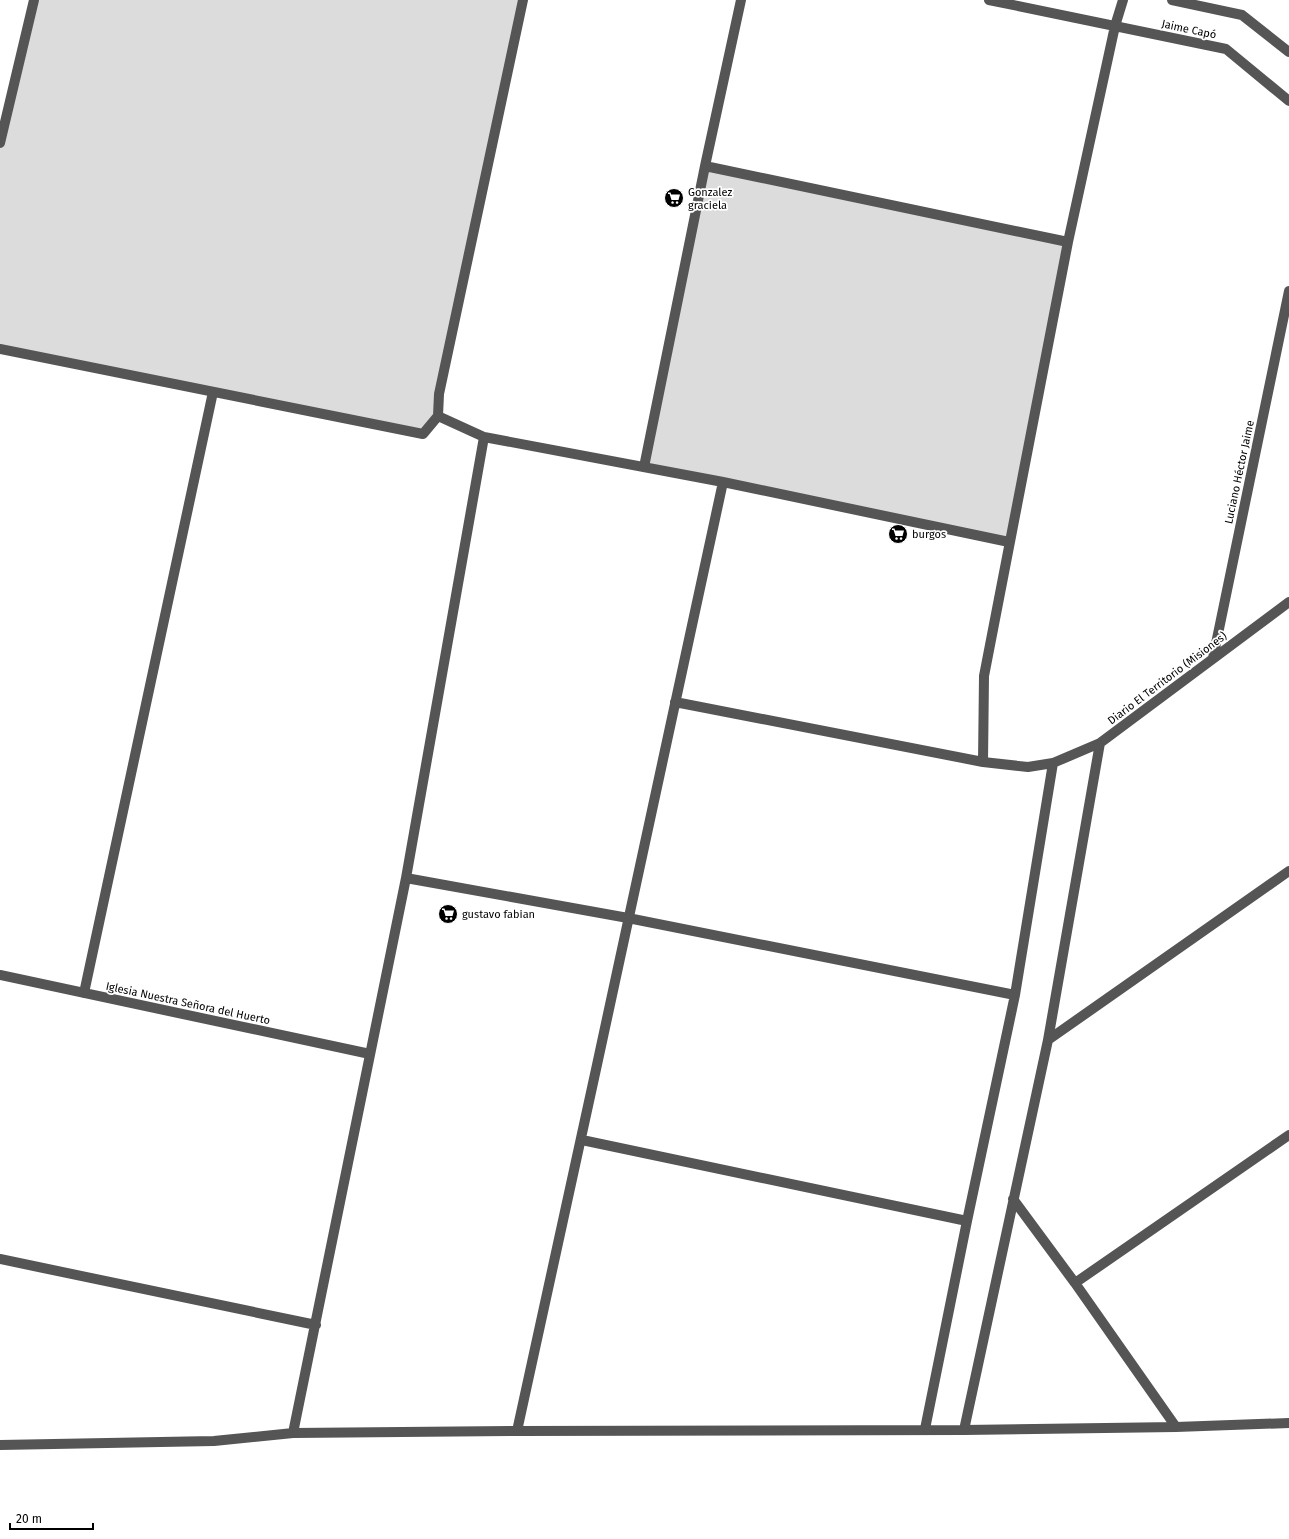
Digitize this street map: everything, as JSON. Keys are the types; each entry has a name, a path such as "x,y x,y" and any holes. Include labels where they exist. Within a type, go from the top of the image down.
{"street":[{"path":"0,143 34,0"},
{"path":"0,349 423,434 438,416 439,394 523,0"},
{"path":"644,467 704,166 741,0"},
{"name":"Jaime Capó","path":"989,0 1226,49 1289,101"},
{"path":"983,762 984,676 1068,242 1115,26 1123,0"},
{"path":"1172,0 1242,15 1289,52"},
{"path":"704,166 1068,242"},
{"name":"Luciano Héctor Jaime","path":"1213,658 1289,291"},
{"path":"84,993 213,392"},
{"path":"438,416 484,437 723,482 1009,542"},
{"path":"293,1433 406,878 484,437"},
{"path":"517,1431 582,1140 628,918 723,482"},
{"name":"Diario El Territorio (Misiones)","path":"675,702 983,762 1028,767 1053,763 1100,743 1289,602"},
{"path":"964,1430 1048,1040 1100,743"},
{"path":"925,1429 966,1221 1015,995 1053,763"},
{"path":"1048,1040 1289,871"},
{"path":"406,878 628,918 1015,995"},
{"name":"Iglesia Nuestra Señora del Huerto","path":"0,975 370,1054"},
{"path":"1076,1283 1288,1138"},
{"path":"582,1140 966,1221"},
{"path":"1013,1199 1076,1283 1176,1428"},
{"path":"0,1259 316,1325"},
{"path":"0,1445 214,1441 293,1433 1176,1428 1289,1423"}],"shaded area":[{"path":"37,0 521,0 438,416 423,433 0,348 0,149"},
{"path":"705,166 1068,242 1009,539 645,466"}],"place":[{"name":"Gonzalez graciela","path":"674,198"},
{"name":"burgos","path":"898,534"},
{"name":"gustavo fabian","path":"448,914"}]}
